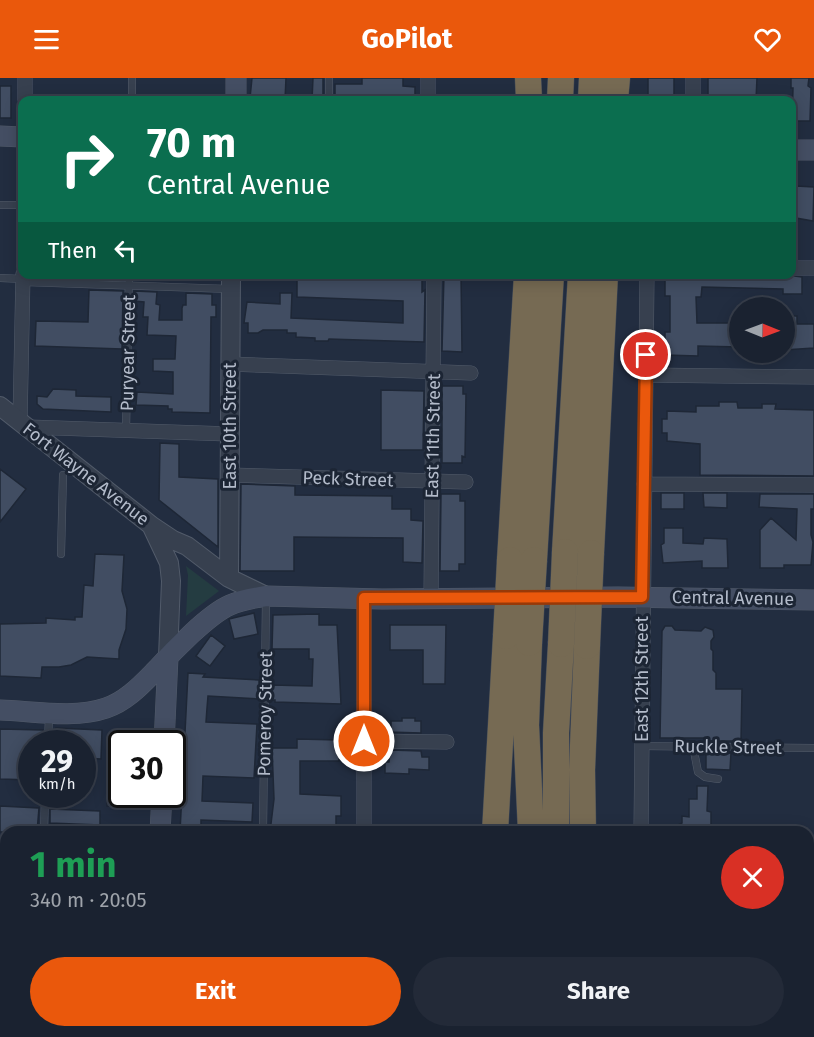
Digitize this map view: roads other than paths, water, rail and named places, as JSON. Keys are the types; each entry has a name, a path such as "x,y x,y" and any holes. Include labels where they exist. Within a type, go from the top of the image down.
{"highway":[{"path":"528,78 530,96"},
{"path":"560,96 561,78"},
{"path":"591,96 592,78"},
{"path":"615,96 617,78"},
{"path":"522,560 527,279"},
{"path":"496,826 517,639 522,560 550,279"},
{"path":"556,826 556,733 581,279"},
{"path":"583,826 582,770 586,646 605,279"},
{"path":"517,639 526,724 531,826"},
{"path":"517,826 526,724"}],"main road":[{"path":"236,78 236,96"},
{"path":"0,136 18,137"},
{"path":"796,150 814,150"},
{"name":"Central Avenue","path":"0,710 88,712 113,705 135,691 168,657 218,612 229,605 266,596 814,600"},
{"path":"165,730 168,657"},
{"path":"160,826 161,808"}],"street":[{"path":"25,78 25,96"},
{"path":"428,78 428,96"},
{"path":"693,78 693,96"},
{"path":"796,268 814,268"},
{"path":"23,279 24,424 126,431 229,434"},
{"name":"East 11th Street","path":"431,598 434,279"},
{"name":"East 12th Street","path":"641,826 647,279"},
{"name":"East 10th Street","path":"229,578 231,282"},
{"path":"230,364 471,373"},
{"path":"646,375 814,377"},
{"name":"Fort Wayne Avenue","path":"0,406 152,526 172,540 187,546 229,578 266,596"},
{"name":"Peck Street","path":"229,475 466,482"},
{"path":"644,484 814,485"},
{"path":"152,526 169,563 171,581 168,657"},
{"name":"Fort Wayne Avenue","path":"172,540 179,551 226,588 247,595 266,596"},
{"path":"364,598 364,826"},
{"path":"364,741 447,742"}],"lane":[{"path":"132,78 132,96"},
{"path":"329,78 329,96"},
{"path":"0,205 18,205"},
{"path":"0,278 18,278"},
{"path":"41,279 129,284 231,282"},
{"name":"Puryear Street","path":"126,431 129,279"},
{"path":"61,554 63,475"},
{"name":"Pomeroy Street","path":"263,826 266,596"},
{"path":"48,730 49,712"},
{"name":"Ruckle Street","path":"642,746 814,748"},
{"path":"693,746 698,772 705,777 718,779"},
{"path":"44,826 45,808"}]}
